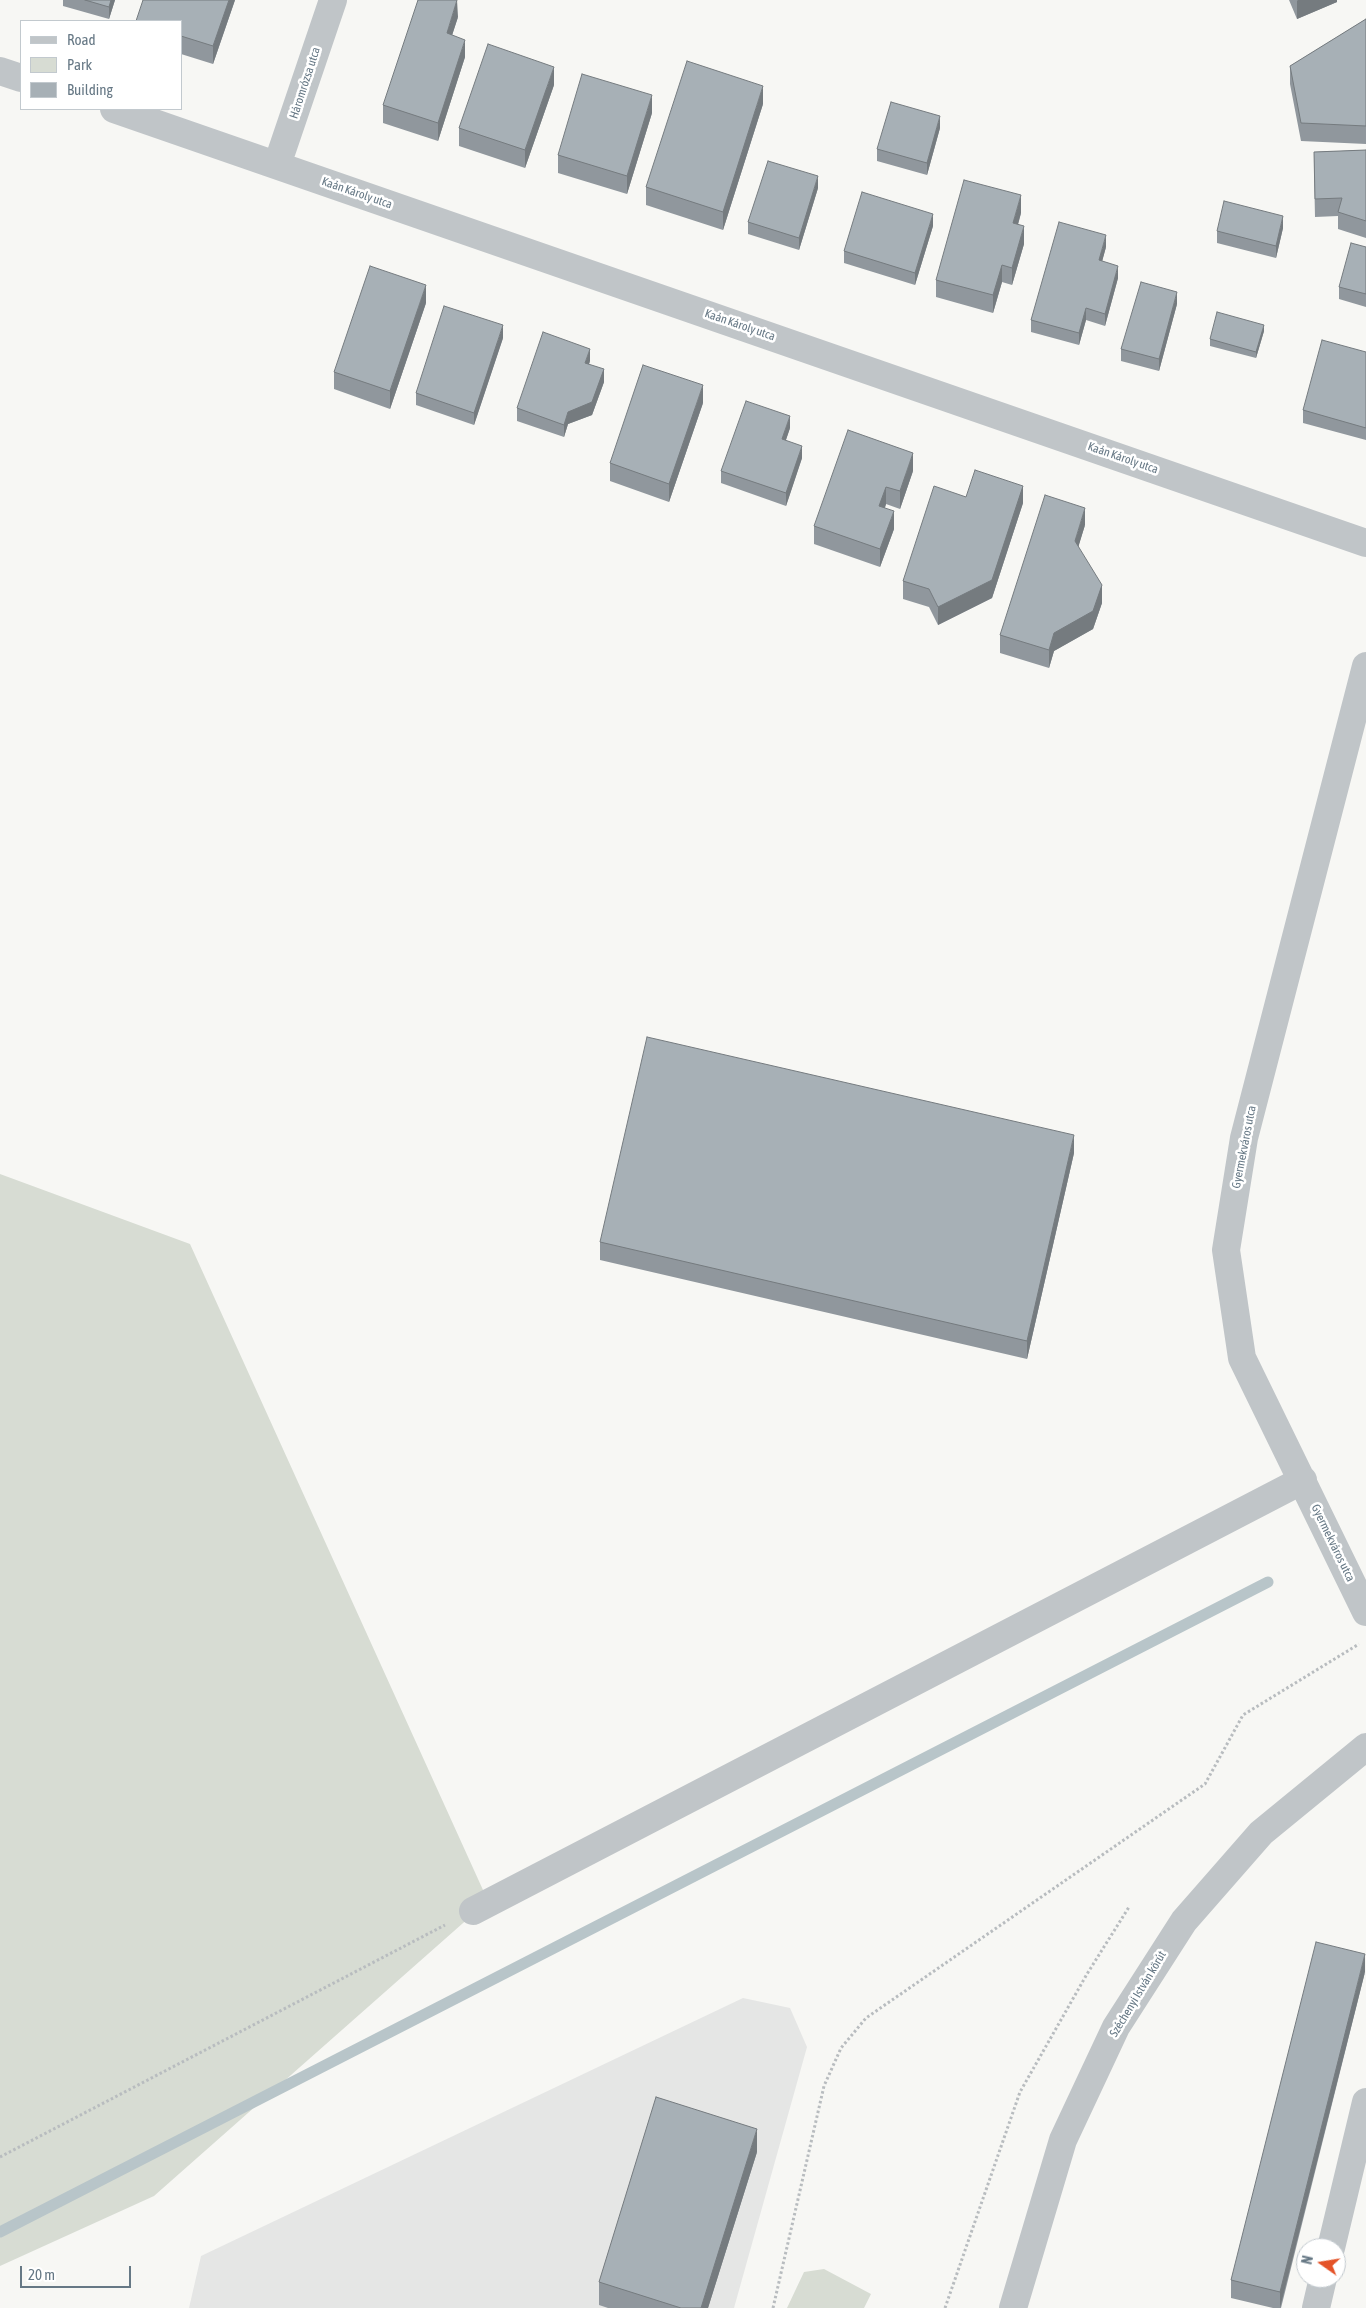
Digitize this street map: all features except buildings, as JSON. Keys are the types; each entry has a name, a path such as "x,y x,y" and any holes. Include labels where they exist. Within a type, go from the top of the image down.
{"street":[{"name":"Háromrózsa utca","path":"277,165 332,0"},
{"path":"0,71 20,78"},
{"name":"Kaán Károly utca","path":"117,110 1366,543"},
{"name":"Gyermekváros utca","path":"1366,666 1244,1138 1226,1250 1242,1358 1366,1612"},
{"path":"472,1911 1303,1480"},
{"name":"Széchenyi István körút","path":"1013,2308 1064,2140 1116,2027 1184,1921 1254,1840 1366,1747"},
{"path":"1333,2238 1366,2102"},
{"path":"1316,2308 1321,2288"}],"path":[{"path":"773,2308 824,2086 841,2048 866,2018 1205,1784 1243,1715 1366,1639"},
{"path":"945,2308 1020,2092 1087,1974 1129,1907"},
{"path":"0,2157 472,1911"}],"shaded area":[{"path":"743,1998 790,2008 807,2047 734,2308 189,2308 201,2256"}],"green space":[{"path":"0,1174 190,1244 488,1901 154,2196 0,2266"},
{"path":"824,2269 871,2294 864,2308 787,2308 804,2272"}],"waterway":[{"path":"0,2232 1268,1582"}]}
